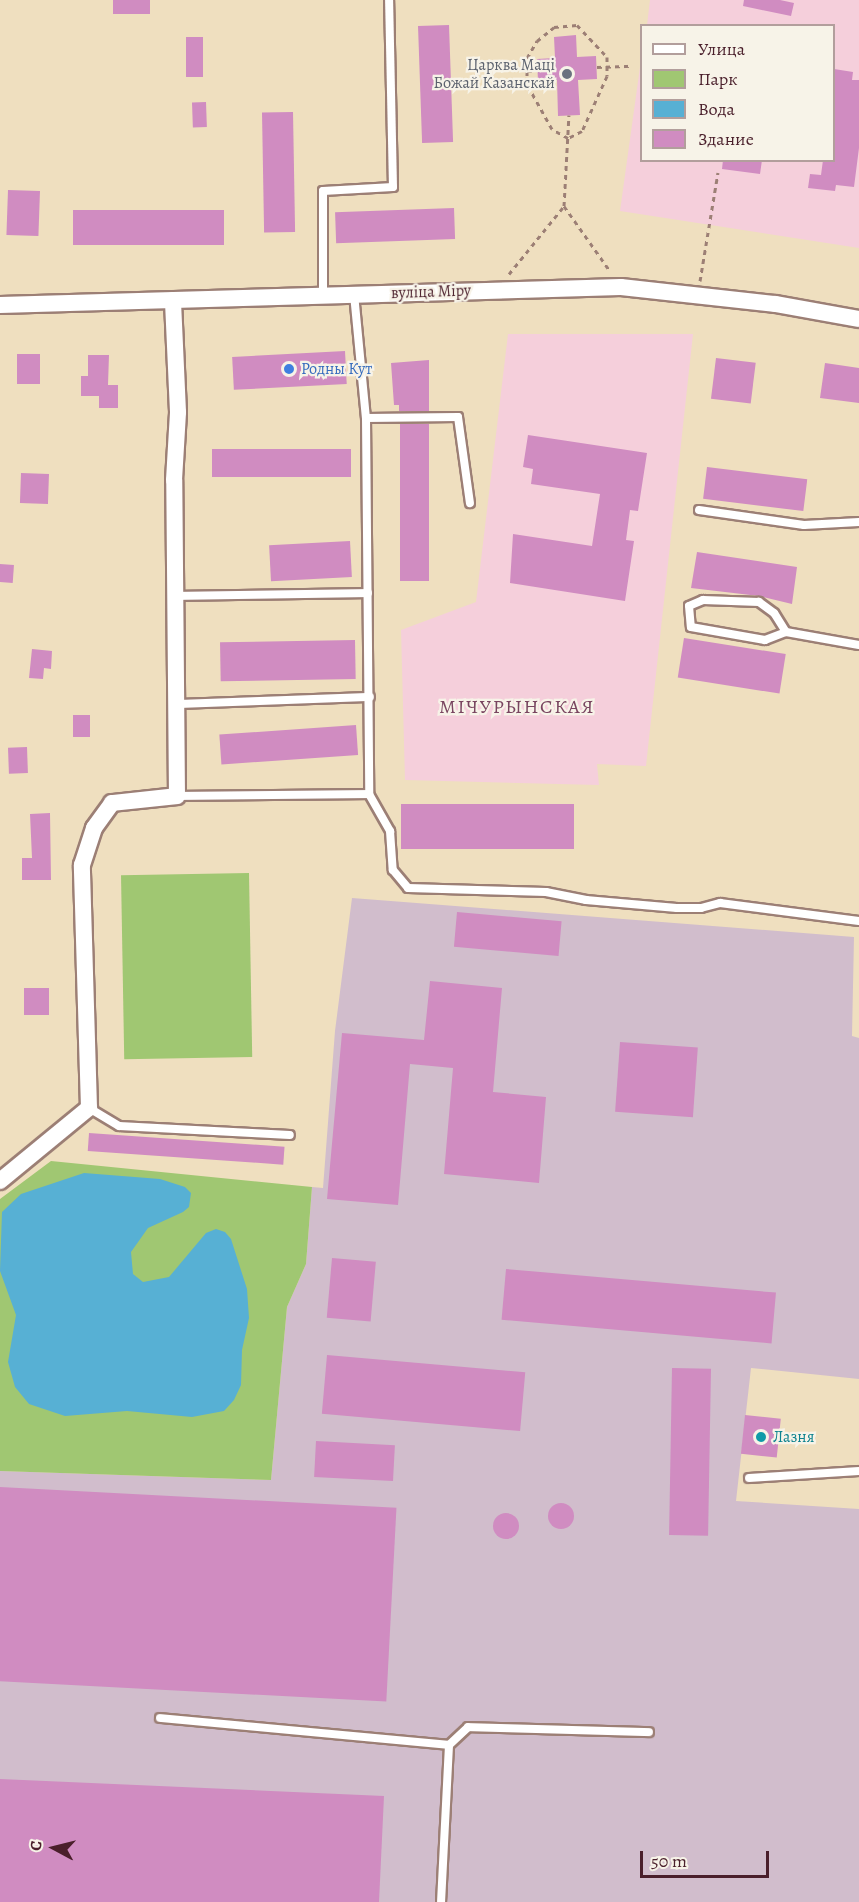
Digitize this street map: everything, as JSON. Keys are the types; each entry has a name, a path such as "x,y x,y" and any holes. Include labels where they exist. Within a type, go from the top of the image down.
{"street":[{"name":"вуліца Міру","path":"0,305 621,287 776,304 859,319"},
{"path":"0,1181 89,1108 82,865 85,849 102,813 112,802 177,796 174,480 178,412 174,300"}],"lane":[{"path":"322,295 323,191 393,187 389,0"},
{"path":"354,294 366,418 369,794 390,831 393,870 408,888 546,892 585,900 677,908 701,908 720,903 859,921"},
{"path":"366,418 458,417 470,503"},
{"path":"699,510 804,525 859,522"},
{"path":"175,596 368,593"},
{"path":"786,632 774,613 759,602 703,600 689,606 691,627 765,640 786,632 859,645"},
{"path":"176,704 370,697"},
{"path":"177,796 369,794"},
{"path":"89,1108 119,1126 290,1135"},
{"path":"749,1478 859,1471"},
{"path":"160,1718 449,1745"},
{"path":"441,1902 449,1745 468,1727 649,1732"}],"path":[{"path":"577,25 607,57 607,76 582,131 568,138 552,129 527,84 526,58 537,41 554,27 577,25"},
{"path":"597,67 633,66"},
{"path":"527,71 537,70"},
{"path":"497,290 564,206 569,115"},
{"path":"699,288 718,172"},
{"path":"564,206 621,287"}],"shaded area":[{"path":"650,0 859,0 859,248 620,211 640,67 640,162 835,162 835,24 647,24"},
{"path":"508,334 693,334 646,766 597,764 599,785 405,780 401,630 476,602"},
{"path":"352,898 854,937 852,1036 859,1038 859,1379 751,1368 736,1501 859,1509 859,1902 0,1902 0,1471 271,1480 287,1307 306,1264 312,1187 323,1188 335,1031"}],"green space":[{"path":"249,873 252,1057 124,1059 121,875"},
{"path":"51,1161 312,1187 306,1264 287,1307 271,1480 0,1471 0,1199"}],"water":[{"path":"84,1173 160,1179 185,1187 191,1193 189,1207 148,1228 131,1252 133,1274 143,1282 169,1277 206,1233 216,1229 225,1232 231,1239 247,1289 249,1318 242,1350 241,1385 234,1400 224,1411 192,1417 127,1411 65,1416 29,1404 15,1387 8,1362 16,1315 0,1271 2,1212 21,1194"}],"building":[{"path":"113,0 150,0 150,14 113,14"},
{"path":"744,0 780,0 794,3 791,16 743,6"},
{"path":"449,25 453,142 422,143 418,26"},
{"name":"Царква Маці Божай Казанскай","path":"576,35 577,57 596,56 597,79 578,80 580,115 558,116 557,80 538,81 537,59 555,58 554,37"},
{"path":"186,37 203,37 203,77 186,77"},
{"path":"835,69 853,72 852,80 859,80 859,148 854,187 836,185 835,191 808,188 810,174 821,175 823,162 835,162"},
{"path":"192,102 206,102 207,127 193,127"},
{"path":"293,112 295,232 264,233 262,113"},
{"path":"723,162 762,162 760,174 722,169"},
{"path":"8,190 40,191 38,236 6,235"},
{"path":"454,208 455,239 336,243 335,212"},
{"path":"73,210 224,210 224,245 73,245"},
{"name":"Родны Кут","path":"345,351 347,384 234,390 232,357"},
{"path":"17,354 40,354 40,384 17,384"},
{"path":"88,355 109,355 108,385 118,385 118,408 99,408 99,396 81,396 81,376 88,376"},
{"path":"716,358 756,363 751,404 711,399"},
{"path":"429,360 429,411 399,411 399,405 394,405 391,363"},
{"path":"825,363 859,368 859,403 820,398"},
{"path":"400,424 429,424 429,581 400,581"},
{"path":"528,435 647,453 638,511 630,510 626,540 634,541 625,601 510,583 513,534 592,546 600,494 531,484 533,469 523,467"},
{"path":"212,449 351,449 351,477 212,477"},
{"path":"707,467 807,479 803,511 703,499"},
{"path":"21,473 49,474 48,504 20,503"},
{"path":"350,541 352,577 271,581 269,545"},
{"path":"697,552 797,567 792,604 759,596 691,588"},
{"path":"0,564 14,565 13,583 0,582"},
{"path":"684,638 786,654 779,694 678,678"},
{"path":"355,640 356,679 221,681 220,642"},
{"path":"32,649 52,651 51,669 44,668 43,679 29,678"},
{"path":"73,715 90,715 90,737 73,737"},
{"path":"356,725 358,755 221,764 219,735"},
{"path":"27,747 28,773 9,774 8,748"},
{"path":"401,804 574,804 574,849 401,849"},
{"path":"50,813 51,880 22,880 22,858 32,858 30,814"},
{"path":"457,912 562,921 559,956 454,947"},
{"path":"430,981 502,988 493,1092 546,1097 539,1183 444,1174 453,1068 410,1064 398,1205 327,1199 342,1033 424,1040"},
{"path":"24,988 49,988 49,1015 24,1015"},
{"path":"620,1042 698,1047 693,1117 615,1112"},
{"path":"89,1133 285,1147 283,1165 88,1151"},
{"path":"332,1258 376,1262 371,1322 327,1318"},
{"path":"506,1269 776,1293 772,1343 502,1320"},
{"path":"327,1355 525,1372 520,1431 322,1414"},
{"path":"672,1368 711,1369 708,1536 669,1535"},
{"name":"Лазня","path":"745,1415 781,1419 777,1458 741,1454"},
{"path":"316,1441 395,1445 393,1481 314,1477"},
{"path":"0,1487 396,1508 386,1702 0,1681"},
{"path":"561,1503 570,1507 574,1516 570,1525 561,1529 552,1525 548,1516 552,1507"},
{"path":"506,1513 515,1517 519,1526 515,1535 506,1539 497,1535 493,1526 497,1517"},
{"path":"0,1779 384,1796 379,1902 0,1902"}],"place":[{"name":"Царква Маці Божай Казанскай","path":"567,74"},
{"name":"Родны Кут","path":"289,369"},
{"name":"Лазня","path":"761,1437"}],"district":[{"name":"МІЧУРЫНСКАЯ","path":"517,706"}]}
